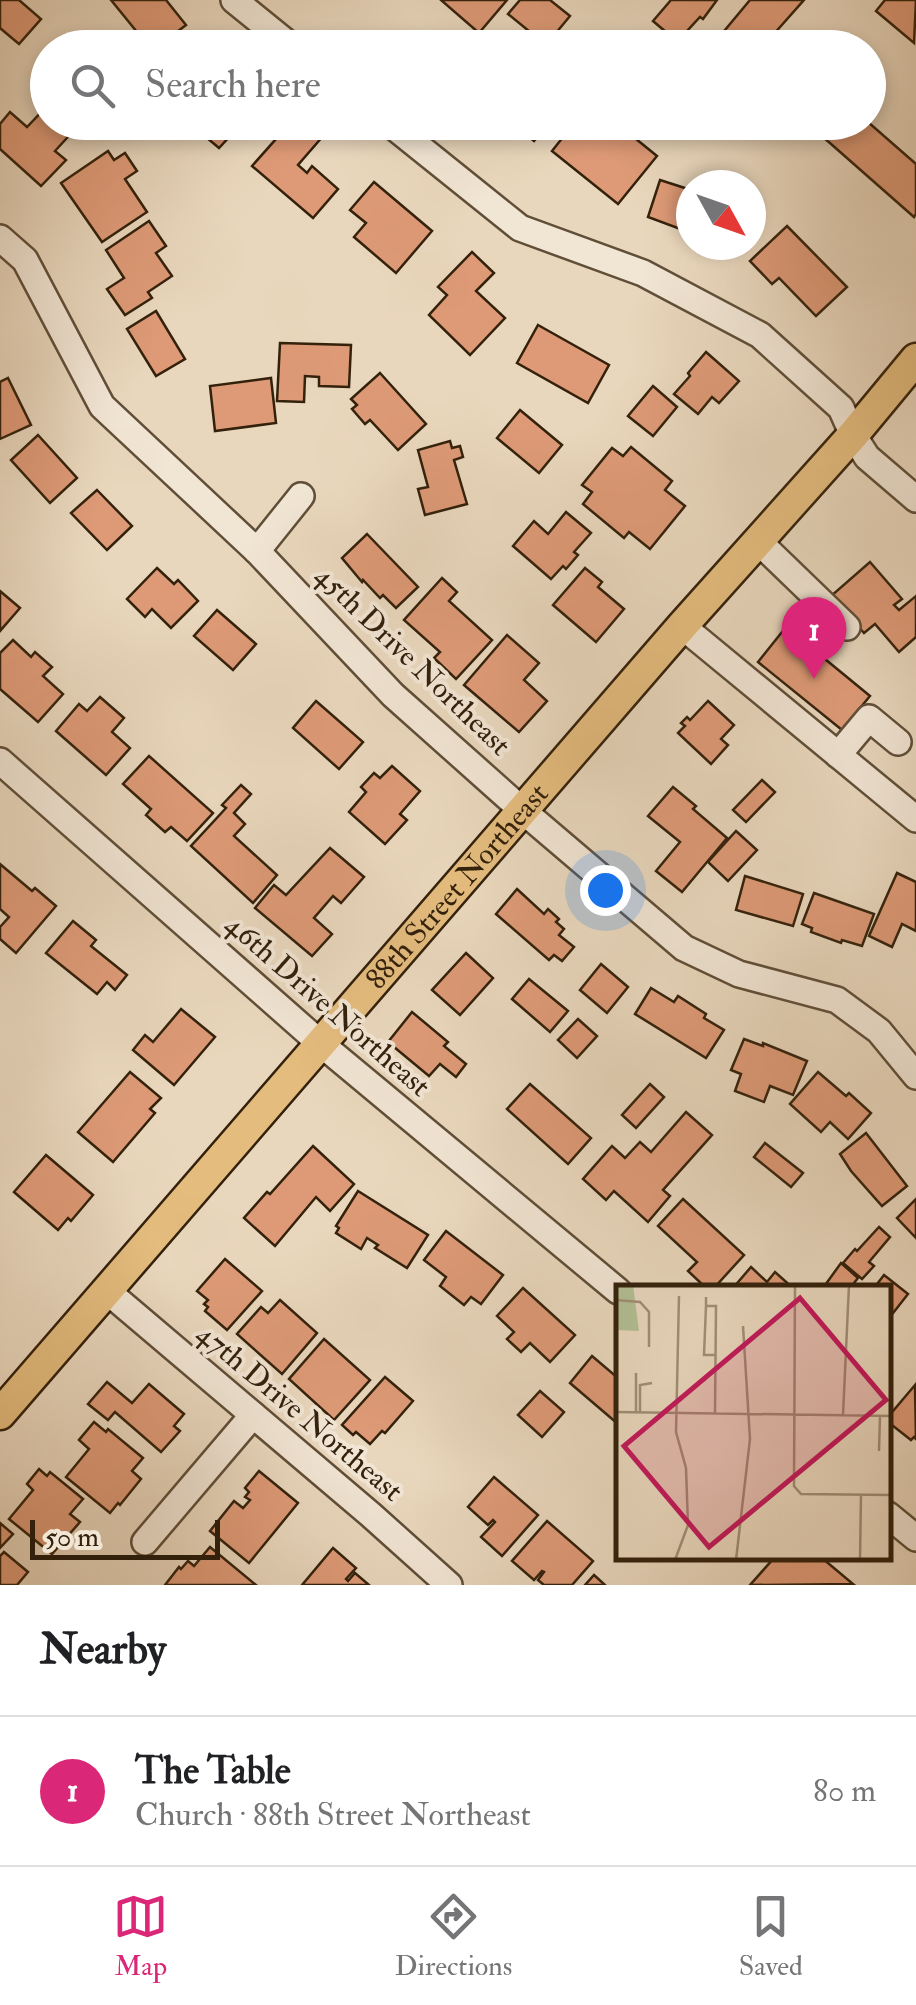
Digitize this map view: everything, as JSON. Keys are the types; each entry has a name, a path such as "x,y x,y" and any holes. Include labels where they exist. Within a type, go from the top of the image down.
{"main road":[{"name":"88th Street Northeast","path":"0,1414 916,359"}],"street":[{"path":"234,0 272,30"},
{"path":"410,140 520,228 644,273 760,335 841,408 867,457 916,499"},
{"name":"45th Drive Northeast","path":"0,238 26,260 102,406 257,551 393,695 684,948 739,974 837,1000 879,1032 916,1076"},
{"path":"257,551 301,496"},
{"path":"758,541 847,627"},
{"path":"682,626 916,819"},
{"path":"838,755 869,718 898,742"},
{"name":"46th Drive Northeast","path":"0,762 320,1044 616,1289"},
{"name":"47th Drive Northeast","path":"108,1291 449,1585"},
{"path":"145,1542 253,1414"},
{"path":"891,1517 916,1538"}],"building":[{"path":"0,0 19,0 41,19 19,44 0,28"},
{"path":"111,0 166,0 186,25 179,30 135,30"},
{"path":"441,0 507,0 482,30 476,30"},
{"path":"520,0 550,0 570,16 558,30 528,30 508,14"},
{"path":"671,0 717,0 703,19 700,17 688,30 664,30 653,21"},
{"path":"750,0 804,0 777,30 725,30"},
{"path":"885,0 916,0 914,43 876,11"},
{"path":"10,112 27,127 30,124 30,140 65,140 55,151 66,160 41,186 0,149 0,124"},
{"path":"886,138 916,164 914,217 826,140"},
{"path":"209,140 226,140 219,148"},
{"path":"275,140 320,140 298,165 307,173 312,166 338,189 313,218 252,166"},
{"path":"561,140 637,140 657,156 618,204 552,151"},
{"path":"108,151 114,160 125,153 137,171 125,179 147,212 102,242 61,183"},
{"path":"660,180 676,185 676,227 648,217"},
{"path":"374,182 432,231 396,273 354,237 366,223 350,210"},
{"path":"149,221 166,246 156,253 172,276 148,292 152,298 125,315 107,289 124,278 106,250"},
{"path":"787,226 847,287 816,316 779,278 772,284 750,261 766,260 766,246"},
{"path":"472,252 494,273 476,291 505,318 470,355 429,315 447,295 438,287"},
{"path":"156,311 185,359 156,376 127,329"},
{"path":"538,325 609,365 588,403 517,363"},
{"path":"280,343 351,345 349,387 319,386 319,377 305,376 304,402 277,401"},
{"path":"706,352 739,381 719,403 712,397 698,414 674,394"},
{"path":"380,373 426,424 398,450 370,420 365,424 352,409 357,405 351,399"},
{"path":"8,378 31,425 0,439 0,382"},
{"path":"271,378 276,423 215,431 210,386"},
{"path":"653,386 677,407 653,436 628,416"},
{"path":"520,410 562,445 539,473 497,438"},
{"path":"38,435 77,478 50,503 11,460"},
{"path":"450,441 452,448 460,446 463,457 454,460 467,504 425,515 418,489 428,487 418,450"},
{"path":"631,447 672,481 665,490 685,506 650,549 629,532 624,538 583,504 592,492 582,485 612,448 623,456"},
{"path":"97,490 132,526 107,550 71,513"},
{"path":"566,512 591,533 574,552 578,555 566,569 563,566 551,579 513,546 534,521 548,534"},
{"path":"367,534 418,587 396,608 362,582 342,558"},
{"path":"870,562 902,599 894,605 899,610 916,596 916,637 899,652 875,624 864,633 831,596"},
{"path":"157,568 174,584 178,580 198,601 171,628 152,609 145,617 127,599"},
{"path":"585,568 602,582 598,587 624,609 596,642 553,605"},
{"path":"442,578 457,592 449,601 492,640 456,679 434,658 440,652 404,620"},
{"path":"0,591 20,608 0,631"},
{"path":"217,610 256,644 233,670 194,636"},
{"path":"786,627 870,696 842,730 758,662"},
{"path":"507,635 539,663 524,680 547,701 519,732 464,685"},
{"path":"13,640 31,657 35,652 52,667 43,676 63,694 38,722 0,689 0,653"},
{"path":"100,697 124,718 112,732 130,748 106,775 56,731 79,704 87,711"},
{"path":"316,701 363,742 339,769 293,728"},
{"path":"708,701 734,725 721,739 728,745 711,764 678,733 685,726 681,723 687,717 690,720"},
{"path":"149,756 213,813 187,841 171,827 165,832 146,815 151,809 123,784"},
{"path":"392,766 420,791 400,814 407,820 385,844 349,812 366,792 361,787 374,773 380,778"},
{"path":"762,780 775,792 746,822 733,810"},
{"path":"241,785 251,794 234,813 245,824 234,836 277,875 253,903 191,846"},
{"path":"673,787 727,838 682,892 656,871 680,842 648,816"},
{"path":"736,831 757,850 728,881 708,862"},
{"path":"330,848 364,877 341,903 333,896 314,918 332,934 312,956 255,908 274,885 286,895"},
{"path":"0,864 56,906 16,953 0,939 0,927 9,917 0,909"},
{"path":"897,873 916,882 916,931 902,924 892,947 869,936"},
{"path":"745,876 803,894 793,926 736,910"},
{"path":"517,889 544,914 548,909 559,919 556,922 564,929 559,935 574,947 562,961 554,955 549,960 496,914"},
{"path":"814,893 874,914 862,946 811,932 812,928 802,924"},
{"path":"73,921 96,940 91,946 127,975 115,990 107,982 97,994 46,953"},
{"path":"466,953 493,978 460,1015 432,990"},
{"path":"601,964 628,987 607,1013 580,990"},
{"path":"529,979 568,1011 550,1032 512,999"},
{"path":"651,988 674,1002 678,996 724,1030 706,1058 635,1014"},
{"path":"181,1009 215,1037 174,1085 133,1050 145,1035 153,1042"},
{"path":"412,1012 448,1042 444,1046 466,1064 456,1077 440,1064 429,1076 388,1042"},
{"path":"578,1019 597,1036 577,1058 558,1040"},
{"path":"744,1039 807,1061 793,1095 770,1086 764,1102 735,1091 741,1074 731,1070"},
{"path":"130,1072 161,1098 150,1109 155,1113 113,1162 78,1132"},
{"path":"818,1072 871,1113 848,1139 830,1122 821,1132 790,1104"},
{"path":"530,1084 591,1138 568,1164 507,1109"},
{"path":"650,1084 664,1097 636,1128 622,1115"},
{"path":"686,1112 712,1135 663,1190 670,1196 648,1222 614,1191 606,1200 583,1179 612,1146 625,1158 640,1142 651,1152"},
{"path":"866,1133 907,1186 882,1206 840,1154"},
{"path":"765,1143 803,1173 791,1187 754,1157"},
{"path":"313,1146 354,1184 330,1211 316,1197 275,1246 244,1218"},
{"path":"46,1155 93,1195 58,1230 14,1192"},
{"path":"358,1191 428,1235 407,1268 375,1248 378,1245 367,1238 361,1249 336,1233 336,1226"},
{"path":"683,1199 744,1255 717,1285 703,1285 688,1271 697,1262 658,1226"},
{"path":"916,1199 916,1238 897,1218"},
{"path":"879,1227 890,1237 869,1262 874,1266 862,1279 843,1263"},
{"path":"446,1231 503,1275 481,1304 471,1297 464,1305 440,1286 446,1277 424,1260"},
{"path":"225,1259 262,1291 227,1330 205,1311 208,1300 197,1291"},
{"path":"841,1263 858,1278 852,1285 825,1285"},
{"path":"751,1267 767,1282 775,1272 790,1285 736,1285"},
{"path":"884,1275 908,1294 891,1316 891,1285 876,1285"},
{"path":"523,1288 575,1335 550,1362 530,1343 521,1352 507,1339 514,1332 497,1316"},
{"path":"280,1300 317,1333 282,1374 237,1334 261,1307 268,1313"},
{"path":"324,1339 370,1380 334,1420 289,1379"},
{"path":"592,1356 616,1376 616,1422 570,1383"},
{"path":"385,1377 413,1401 370,1444 342,1425"},
{"path":"107,1382 132,1403 149,1384 184,1414 174,1426 180,1431 161,1452 115,1412 108,1420 88,1404"},
{"path":"915,1385 916,1439 911,1440 891,1424 891,1413"},
{"path":"540,1391 564,1412 542,1437 518,1415"},
{"path":"94,1422 143,1458 132,1471 141,1479 110,1513 66,1477 89,1449 79,1440"},
{"path":"39,1469 47,1476 50,1472 83,1499 70,1514 80,1522 52,1554 9,1519 33,1490 27,1484"},
{"path":"259,1471 298,1503 249,1563 210,1531 234,1501 243,1508 250,1500 245,1497 249,1492 245,1488"},
{"path":"494,1477 538,1515 502,1556 481,1537 495,1522 488,1525 468,1507"},
{"path":"547,1521 593,1561 572,1585 544,1585 538,1580 544,1572 534,1580 512,1561"},
{"path":"0,1523 13,1534 0,1548"},
{"path":"210,1547 256,1585 165,1585 179,1567 188,1561 194,1566"},
{"path":"333,1548 356,1568 346,1579 355,1573 369,1585 302,1585"},
{"path":"4,1552 28,1572 17,1585 0,1585 0,1556"},
{"path":"772,1560 824,1560 853,1584 750,1585"},
{"path":"594,1575 605,1585 585,1585"}],"place":[{"name":"The Table","path":"814,679"}]}
